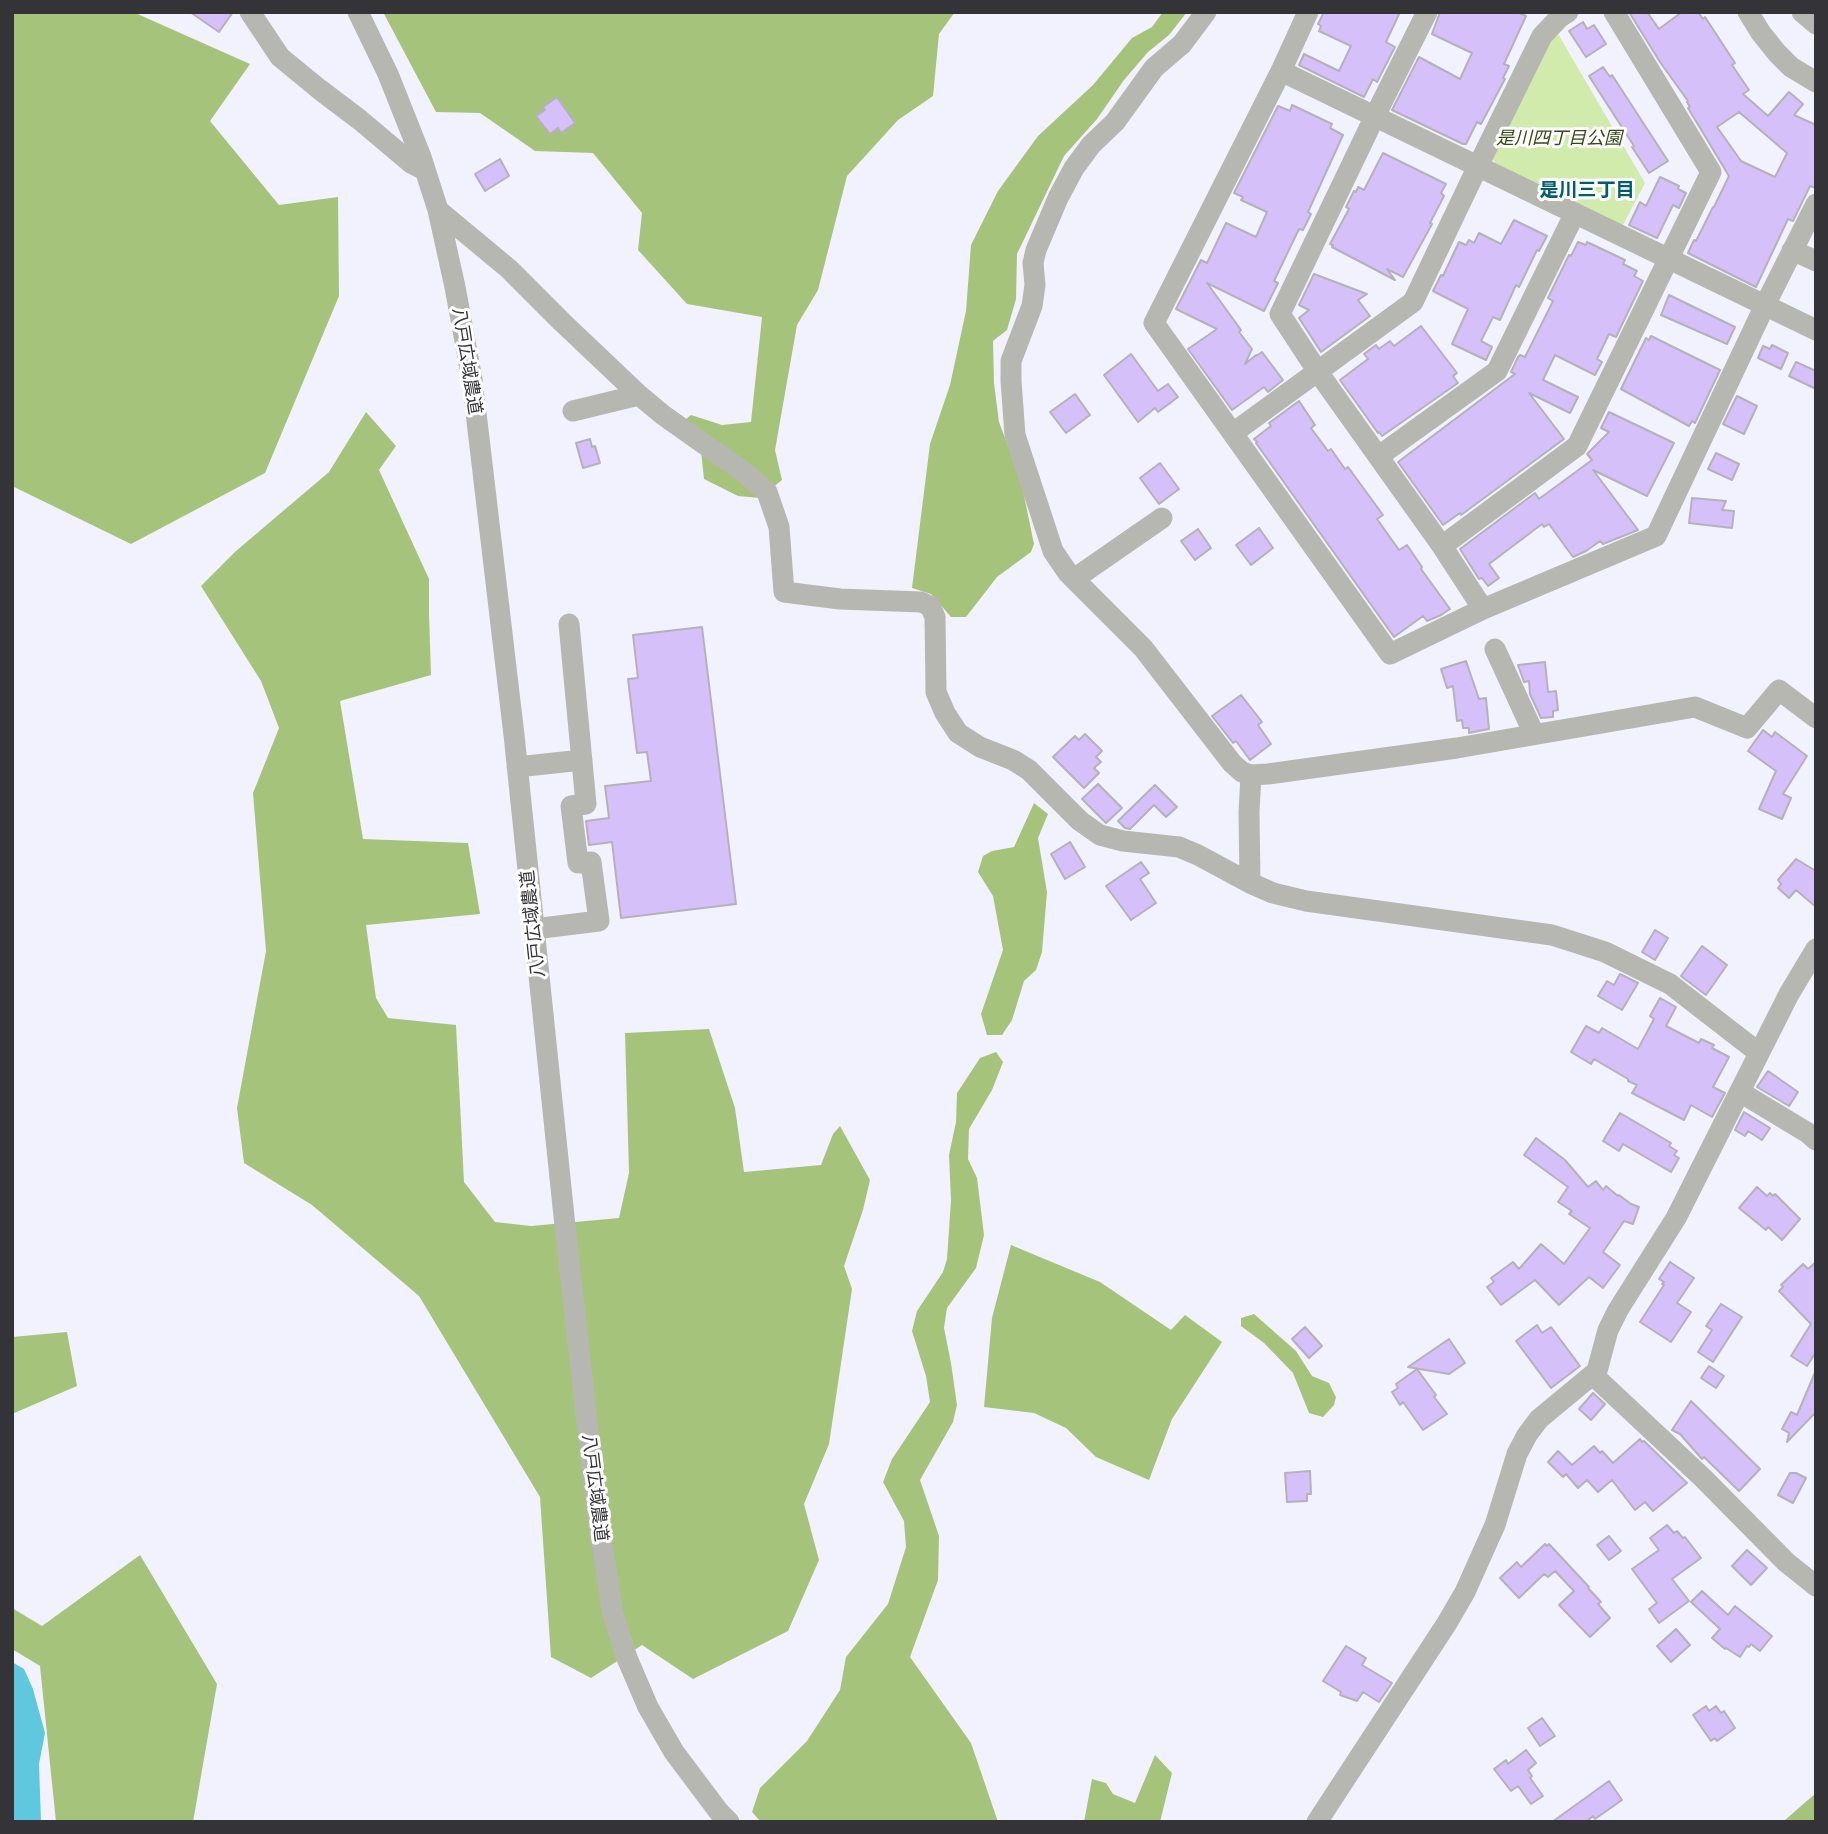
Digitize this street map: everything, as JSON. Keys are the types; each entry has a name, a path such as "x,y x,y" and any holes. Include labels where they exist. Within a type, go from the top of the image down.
{"street":[{"path":"250,12 280,57 411,163 425,170"},
{"name":"八戸広域農道","path":"358,12 388,74 438,210 472,379 517,767 598,1519 613,1614 627,1658 648,1707 674,1752 729,1822"},
{"path":"1206,12 1182,44 1154,68 1115,122 1091,145 1074,168 1036,250 1033,263 1035,285 1031,306 1011,361 1016,435 1053,551 1059,562 1143,648 1232,763 1242,772 1251,775 1457,748 1695,707 1747,728 1779,690 1816,718"},
{"path":"1308,12 1154,323 1390,653 1483,609 1656,536 1816,204"},
{"path":"1427,12 1280,314 1483,609"},
{"path":"1233,433 1413,302 1542,36 1568,12"},
{"path":"1442,546 1577,446 1711,172 1614,12"},
{"path":"1748,12 1777,53 1816,82"},
{"path":"1802,12 1816,24"},
{"path":"1281,71 1816,330"},
{"path":"438,210 509,269 639,395 767,492 779,527 784,592 840,599 921,602 930,606 935,617 936,692 958,733 980,747 1013,760 1029,770 1080,821 1100,835 1122,841 1179,847 1272,893 1306,901 1552,935 1605,952 1670,984 1759,1053"},
{"path":"1379,456 1497,371 1575,213"},
{"path":"1793,250 1816,261"},
{"path":"573,411 639,395"},
{"path":"1074,579 1162,518"},
{"path":"534,929 599,921 591,862 578,863 571,806 586,804 569,624"},
{"path":"1494,649 1534,734"},
{"path":"517,767 582,760"},
{"path":"1250,883 1251,775"},
{"path":"1317,1822 1465,1592 1495,1525 1517,1454 1527,1435 1539,1419 1597,1371 1608,1330 1618,1310 1676,1218 1789,994 1816,949"},
{"path":"1740,1092 1816,1140"},
{"path":"1593,1376 1703,1478 1786,1562 1816,1586"}],"green space":[{"path":"12,12 133,12 250,64 210,121 279,205 338,197 339,296 265,473 131,544 12,486"},
{"path":"383,12 955,12 939,34 933,96 898,120 847,176 818,290 797,325 775,450 782,480 760,498 738,496 704,479 701,451 681,423 691,415 722,425 751,422 762,317 687,304 638,250 642,213 593,153 535,151 480,113 436,112"},
{"path":"1163,12 1187,12 1169,35 1148,52 1124,80 1097,119 1064,156 1017,254 1016,299 1007,330 993,341 994,383 999,422 1021,481 1034,544 1031,552 997,577 966,617 951,617 931,594 912,588 930,444 950,385 966,311 971,245 998,191 1038,136 1093,85 1132,38 1152,27"},
{"name":"是川四丁目公園","path":"1557,32 1645,183 1622,227 1497,166 1491,156 1549,41"},
{"path":"366,412 396,446 379,470 429,579 431,675 340,701 363,839 468,843 480,914 366,925 376,998 388,1018 456,1025 464,1182 495,1222 531,1226 619,1218 629,1173 625,1033 709,1029 735,1108 744,1172 821,1165 833,1134 840,1126 870,1180 844,1266 852,1289 829,1444 804,1504 819,1560 788,1631 693,1679 642,1645 591,1678 551,1657 540,1497 419,1296 312,1205 244,1163 237,1108 266,951 253,793 279,728 261,681 201,586 236,551 329,472"},
{"path":"1034,803 1048,814 1038,838 1047,892 1042,952 1036,970 1024,981 1012,1020 1002,1035 987,1035 981,1014 1003,950 993,896 978,872 983,856 992,851 1014,847"},
{"path":"996,1052 1003,1062 992,1090 969,1129 968,1159 977,1178 984,1235 976,1268 947,1308 944,1328 957,1405 953,1422 920,1480 939,1536 938,1580 910,1657 971,1743 998,1822 761,1822 752,1812 760,1788 807,1741 840,1690 846,1657 888,1604 906,1547 904,1521 883,1482 892,1459 930,1402 926,1376 912,1331 917,1311 943,1272 947,1259 951,1200 949,1155 956,1122 957,1093 980,1058"},
{"path":"1011,1245 1100,1282 1171,1330 1185,1315 1222,1342 1172,1419 1149,1480 1096,1457 1066,1428 1034,1413 984,1407 992,1318"},
{"path":"1254,1314 1296,1351 1312,1376 1329,1383 1336,1397 1334,1405 1323,1417 1309,1413 1293,1373 1264,1343 1241,1326 1241,1318"},
{"path":"67,1332 77,1386 12,1414 12,1337"},
{"path":"140,1555 217,1684 193,1822 56,1822 40,1666 12,1649 12,1608 42,1626"},
{"path":"1155,1755 1172,1773 1160,1822 1084,1822 1092,1779 1106,1783 1113,1794 1135,1803"},
{"path":"1816,1793 1816,1822 1784,1822 1785,1820"}],"water":[{"path":"12,1662 24,1669 33,1689 45,1733 39,1764 41,1822 12,1822"}],"building":[{"path":"190,12 233,12 219,32"},
{"path":"1324,12 1400,12 1386,42 1395,47 1377,82 1373,79 1364,97 1299,65 1304,54 1339,71 1351,46 1319,31 1321,26 1318,24"},
{"path":"1440,12 1517,12 1526,16 1504,64 1509,66 1503,78 1505,79 1481,124 1477,122 1466,144 1392,110 1419,57 1460,79 1472,53 1432,34"},
{"path":"1629,12 1647,12 1659,29 1682,12 1698,12 1703,19 1705,17 1735,63 1732,65 1749,90 1743,94 1768,116 1789,92 1803,104 1794,115 1816,125 1816,188 1810,186 1793,221 1788,219 1756,287 1688,253 1729,176 1688,108 1688,101","holes":["1739,112 1787,153 1775,177 1741,161 1717,127"]},
{"path":"1583,22 1587,29 1594,25 1606,44 1586,57 1569,31"},
{"path":"1603,67 1610,77 1612,75 1668,161 1649,173 1589,76"},
{"path":"557,97 575,123 561,133 558,128 550,134 536,116"},
{"path":"1292,105 1332,124 1330,128 1343,135 1308,212 1311,214 1303,230 1299,229 1274,281 1278,283 1264,311 1207,283 1252,349 1245,364 1262,352 1283,380 1268,392 1264,387 1232,410 1188,349 1217,329 1176,309 1201,260 1207,263 1226,223 1256,237 1267,212 1241,200 1243,197 1234,193 1278,106 1290,111"},
{"path":"1383,153 1446,184 1441,193 1444,196 1430,223 1432,224 1403,277 1387,269 1395,280 1330,244 1349,209 1346,207 1354,191 1356,192 1358,187 1364,190"},
{"path":"500,159 509,176 485,191 475,174"},
{"path":"1660,177 1679,186 1678,189 1686,193 1679,208 1673,205 1657,238 1629,225 1640,202 1646,206"},
{"path":"1514,220 1547,236 1519,287 1516,285 1500,320 1493,317 1481,341 1492,347 1486,360 1452,344 1468,309 1433,291 1459,242 1466,245 1469,240 1474,243 1479,233 1501,244"},
{"path":"1578,242 1586,245 1587,242 1625,260 1623,264 1637,271 1634,276 1643,281 1616,337 1609,334 1597,359 1602,362 1595,375 1555,355 1543,380 1578,397 1570,413 1529,393 1564,439 1461,515 1460,513 1443,525 1398,462 1515,374 1511,372 1518,357 1525,357 1553,301 1548,298"},
{"path":"1314,274 1367,294 1358,300 1370,316 1321,352 1299,318 1309,310 1299,305"},
{"path":"1669,295 1735,327 1727,344 1661,315"},
{"path":"1421,326 1457,373 1453,376 1458,383 1382,436 1340,380 1368,359 1364,354 1376,345 1379,349 1390,341 1394,346"},
{"path":"1651,336 1720,370 1695,423 1692,421 1689,426 1621,389 1646,338 1649,340"},
{"path":"1772,345 1788,353 1781,369 1758,358 1763,346 1770,349"},
{"path":"1131,354 1158,391 1168,384 1178,397 1158,412 1155,408 1138,422 1104,375"},
{"path":"1796,362 1816,371 1816,389 1789,376"},
{"path":"1075,394 1090,415 1066,433 1050,412"},
{"path":"1737,396 1757,406 1744,434 1723,424"},
{"path":"1299,401 1315,425 1311,428 1345,469 1348,467 1383,515 1377,519 1399,550 1407,545 1450,609 1427,621 1423,616 1394,637 1254,439 1271,426 1269,423"},
{"path":"1609,412 1674,443 1647,496 1593,470 1638,530 1603,544 1600,541 1573,557 1549,524 1544,527 1542,524 1489,564 1499,578 1488,586 1482,578 1479,579 1460,549 1535,493 1539,499 1592,460 1587,454 1609,432 1601,428"},
{"path":"590,439 600,463 583,468 576,443"},
{"path":"1716,453 1739,464 1732,480 1708,469"},
{"path":"1160,463 1179,489 1159,504 1140,478"},
{"path":"1692,498 1726,501 1722,510 1734,511 1732,528 1689,523"},
{"path":"1259,528 1273,548 1251,565 1236,545"},
{"path":"1198,529 1211,548 1195,560 1181,541"},
{"path":"702,627 736,904 621,918 612,842 589,845 586,821 609,818 605,786 651,781 647,752 637,753 628,679 638,678 633,635"},
{"path":"1466,661 1479,699 1486,698 1489,729 1469,733 1469,728 1463,728 1462,720 1457,721 1453,686 1447,688 1441,669"},
{"path":"1545,662 1548,692 1556,691 1558,710 1553,711 1553,717 1541,718 1530,694 1529,681 1524,682 1518,665"},
{"path":"1241,695 1262,722 1258,725 1271,744 1250,760 1212,716"},
{"path":"1763,730 1772,737 1775,732 1807,756 1783,794 1791,798 1782,819 1759,809 1776,771 1748,751"},
{"path":"1085,734 1102,751 1096,757 1101,762 1094,768 1099,773 1084,788 1053,757 1075,736 1079,740"},
{"path":"1098,784 1122,808 1106,823 1082,799"},
{"path":"1155,785 1177,807 1166,817 1154,805 1130,829 1125,828 1118,821"},
{"path":"1070,842 1085,867 1065,879 1051,854"},
{"path":"1796,859 1816,871 1816,907 1796,890 1789,898 1778,888 1781,884 1778,880"},
{"path":"1141,862 1149,873 1140,879 1156,903 1131,920 1106,886"},
{"path":"1655,930 1668,938 1655,960 1642,952"},
{"path":"1702,946 1727,965 1706,995 1681,976"},
{"path":"1620,974 1638,983 1622,1010 1598,996 1607,981 1614,985"},
{"path":"1660,998 1676,1007 1666,1026 1699,1043 1701,1039 1714,1045 1712,1048 1729,1057 1713,1087 1725,1093 1712,1117 1691,1105 1684,1120 1632,1093 1637,1085 1628,1079 1594,1059 1591,1064 1571,1052 1586,1026 1599,1033 1602,1028 1638,1049 1654,1019 1650,1016"},
{"path":"1768,1071 1798,1092 1789,1106 1757,1087"},
{"path":"1744,1112 1770,1128 1762,1140 1748,1131 1745,1136 1735,1130"},
{"path":"1620,1113 1671,1143 1669,1146 1677,1151 1674,1155 1679,1158 1671,1172 1623,1144 1619,1151 1603,1141"},
{"path":"1536,1138 1565,1160 1588,1187 1596,1181 1603,1190 1606,1186 1639,1207 1633,1224 1624,1221 1603,1252 1620,1265 1603,1288 1589,1277 1559,1305 1535,1280 1501,1305 1487,1287 1494,1282 1491,1278 1513,1262 1519,1269 1541,1244 1564,1264 1590,1228 1569,1214 1572,1211 1558,1202 1568,1187 1524,1155"},
{"path":"1757,1187 1767,1196 1770,1193 1773,1196 1775,1194 1800,1219 1782,1240 1739,1208"},
{"path":"1670,1262 1694,1278 1677,1303 1691,1312 1671,1342 1640,1322 1664,1285 1659,1279"},
{"path":"1816,1262 1816,1352 1807,1366 1791,1356 1811,1324 1779,1291 1783,1287 1781,1285 1803,1264 1808,1269"},
{"path":"1721,1304 1742,1317 1713,1362 1698,1352 1712,1330 1706,1326"},
{"path":"1537,1325 1542,1333 1551,1327 1580,1366 1551,1388 1516,1341"},
{"path":"1305,1327 1322,1346 1309,1358 1292,1339"},
{"path":"1449,1339 1465,1363 1449,1374 1408,1367"},
{"path":"1709,1366 1724,1376 1716,1388 1701,1378"},
{"path":"1417,1369 1447,1414 1423,1430 1403,1402 1400,1405 1392,1392 1398,1388 1396,1384"},
{"path":"1816,1370 1816,1412 1787,1442 1789,1433 1782,1429 1791,1412 1797,1415"},
{"path":"1593,1393 1605,1404 1591,1420 1579,1409"},
{"path":"1691,1401 1760,1469 1739,1491 1704,1457 1702,1459 1680,1434 1672,1430"},
{"path":"1640,1439 1687,1483 1653,1511 1645,1502 1635,1510 1612,1480 1598,1492 1587,1480 1578,1488 1566,1474 1563,1477 1548,1462 1558,1451 1572,1465 1594,1446 1613,1463"},
{"path":"1310,1471 1311,1494 1307,1494 1307,1501 1287,1502 1285,1473"},
{"path":"1790,1473 1806,1478 1793,1503 1778,1495"},
{"path":"1667,1525 1674,1533 1677,1531 1685,1537 1701,1558 1672,1579 1689,1601 1659,1623 1649,1609 1657,1603 1632,1569 1659,1550 1650,1538"},
{"path":"1609,1536 1621,1551 1609,1560 1597,1545"},
{"path":"1545,1544 1549,1544 1589,1587 1610,1618 1590,1637 1559,1605 1574,1591 1555,1571 1548,1577 1544,1574 1519,1598 1500,1578 1517,1562 1521,1567"},
{"path":"1747,1550 1767,1568 1751,1585 1732,1566"},
{"path":"1702,1591 1728,1615 1735,1606 1772,1636 1760,1651 1751,1644 1740,1657 1712,1638 1720,1629 1691,1602"},
{"path":"1676,1629 1690,1645 1671,1662 1657,1646"},
{"path":"1346,1646 1366,1658 1362,1665 1392,1683 1379,1702 1363,1692 1357,1701 1340,1695 1341,1692 1323,1681"},
{"path":"1706,1706 1709,1711 1716,1706 1721,1713 1724,1711 1735,1728 1717,1741 1715,1738 1711,1741 1693,1715"},
{"path":"1542,1718 1555,1736 1540,1746 1528,1728"},
{"path":"1526,1750 1536,1763 1528,1770 1532,1776 1530,1778 1543,1796 1531,1804 1518,1786 1511,1791 1494,1769 1506,1760 1508,1764"},
{"path":"1609,1781 1622,1800 1595,1819 1593,1816 1586,1822 1552,1822"}],"district":[{"name":"是川三丁目","path":"1587,190"}]}
